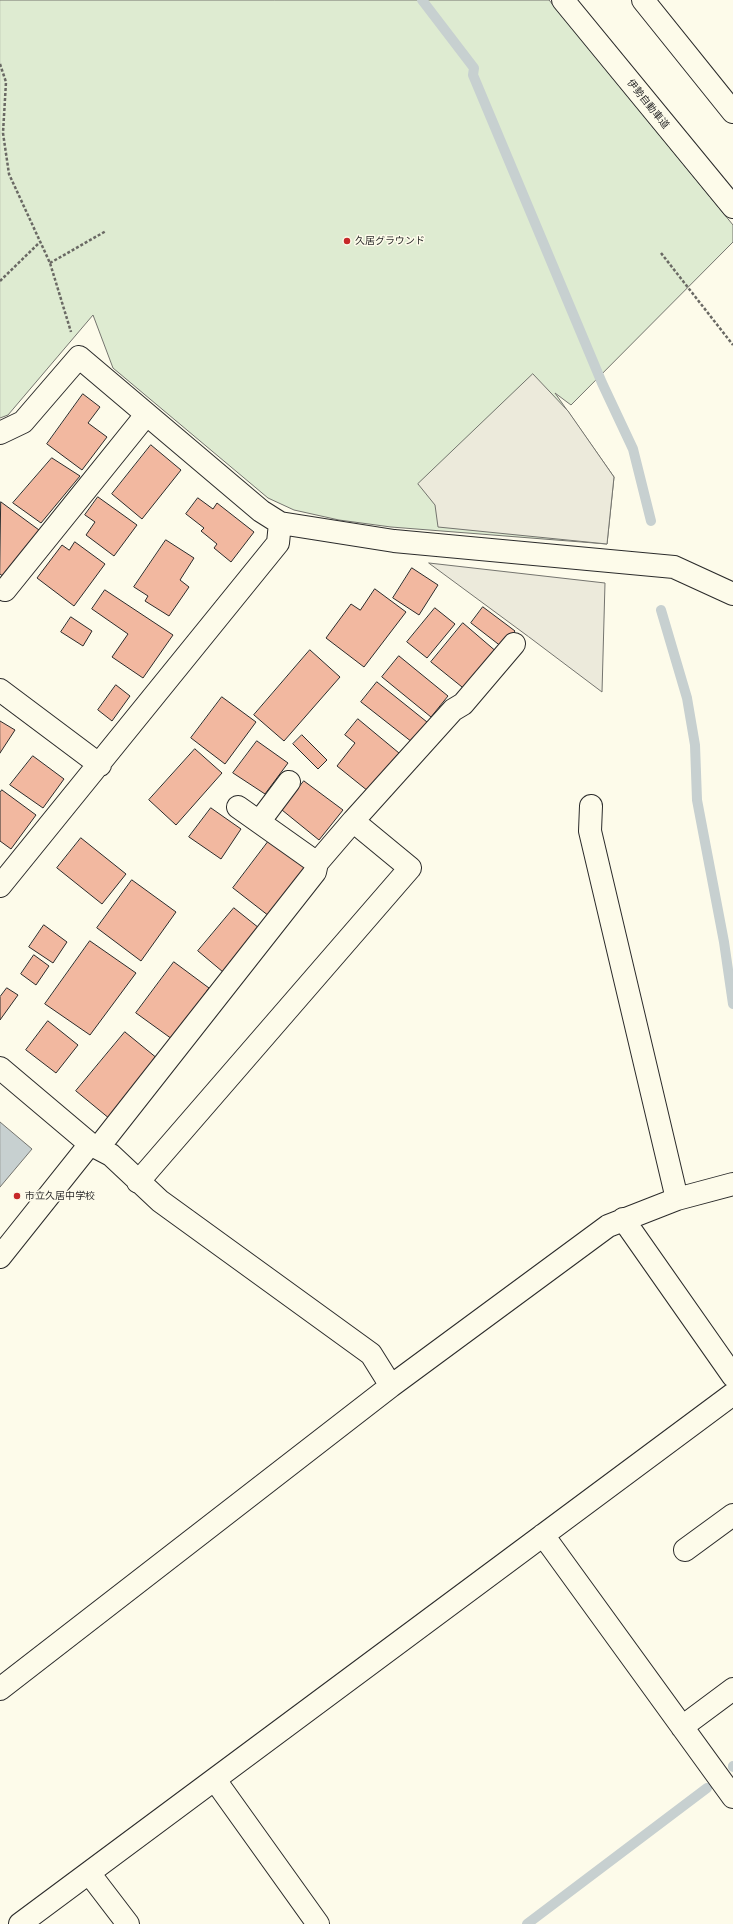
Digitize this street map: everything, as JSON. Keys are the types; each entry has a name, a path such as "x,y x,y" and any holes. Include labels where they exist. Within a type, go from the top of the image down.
{"main road":[{"name":"伊勢自動車道","path":"562,0 733,207"},
{"path":"643,0 733,112"},
{"path":"0,433 23,422 79,357 261,511 280,523 394,541 674,567 733,594"},
{"path":"5,590 146,415"},
{"path":"0,886 100,765 278,543 280,523"},
{"path":"0,1257 94,1146 315,872 317,863 453,710 463,704 514,644"},
{"path":"0,690 100,765"},
{"path":"259,822 289,782"},
{"path":"238,806 317,863"},
{"path":"591,806 590,831 676,1198"},
{"path":"138,1182 410,868 353,821"},
{"path":"0,1068 94,1146 111,1155 138,1182 160,1201 371,1354 391,1386"},
{"path":"0,1689 391,1386 608,1226 676,1198 733,1184"},
{"path":"623,1219 733,1376"},
{"path":"20,1924 543,1535 731,1401"},
{"path":"685,1550 733,1515"},
{"path":"543,1535 733,1797"},
{"path":"682,1727 733,1689"},
{"path":"215,1780 318,1924"},
{"path":"89,1873 128,1924"}],"path":[{"path":"0,64 6,82 2,133 9,174 50,263 79,357"},
{"path":"50,263 106,230"},
{"path":"0,281 40,242"},
{"path":"661,253 733,345"}],"green space":[{"name":"久居グラウンド","path":"0,0 549,0 733,225 733,242 571,405 555,393 614,477 607,544 391,527 339,520 294,510 268,498 113,368 93,315 8,415 0,418"}],"shaded area":[{"path":"533,374 568,411 614,477 607,544 438,527 435,505 418,484"},
{"path":"429,563 605,583 602,692 529,637"},
{"path":"0,1122 32,1149 0,1187"}],"building":[{"path":"83,394 100,407 88,423 107,437 82,470 47,444"},
{"path":"151,445 181,470 142,519 112,494"},
{"path":"52,458 80,476 41,523 13,503"},
{"path":"98,497 137,525 114,556 86,535 95,522 85,515"},
{"path":"198,498 213,509 217,503 254,532 231,562 214,548 217,544 201,531 204,528 186,514"},
{"path":"1,502 39,530 4,577 0,574"},
{"path":"166,540 194,558 180,580 189,587 169,616 145,601 148,596 134,587"},
{"path":"75,542 105,564 74,606 37,578 62,545 69,550"},
{"path":"412,568 438,585 419,615 393,598"},
{"path":"375,589 406,612 364,667 326,638 351,604 360,610"},
{"path":"105,590 173,635 143,678 112,657 128,634 92,609"},
{"path":"483,607 515,631 502,647 471,623"},
{"path":"435,608 455,624 427,658 407,642"},
{"path":"71,617 92,631 83,646 61,632"},
{"path":"463,623 498,653 467,691 431,662"},
{"path":"310,650 340,677 284,741 254,715"},
{"path":"399,656 448,696 431,717 382,677"},
{"path":"377,682 427,722 412,742 361,702"},
{"path":"116,685 130,696 112,721 98,710"},
{"path":"222,697 256,722 225,764 191,738"},
{"path":"358,719 399,753 368,791 337,766 355,743 345,735"},
{"path":"0,721 15,730 0,753"},
{"path":"302,735 327,760 318,769 293,744"},
{"path":"257,741 288,763 265,794 233,773"},
{"path":"195,749 222,773 176,825 149,800"},
{"path":"33,756 64,779 43,808 10,785"},
{"path":"304,781 343,810 319,840 282,810"},
{"path":"2,790 36,815 11,849 0,841 0,793"},
{"path":"211,808 241,829 221,859 189,837"},
{"path":"81,838 126,874 102,904 57,868"},
{"path":"271,838 307,865 269,916 233,888"},
{"path":"132,880 176,912 141,961 97,928"},
{"path":"234,908 259,928 223,972 198,951"},
{"path":"44,925 67,942 53,963 29,947"},
{"path":"90,941 136,973 90,1035 45,1004"},
{"path":"34,955 49,966 36,985 21,974"},
{"path":"174,962 209,988 172,1039 136,1013"},
{"path":"7,988 18,995 0,1020 0,997"},
{"path":"48,1021 78,1045 56,1073 26,1050"},
{"path":"125,1032 158,1059 110,1119 76,1091"}],"waterway":[{"path":"422,0 474,68 473,75 602,383 633,449 651,521"},
{"path":"661,610 687,698 695,745 697,800 724,942 733,1004"},
{"path":"527,1924 707,1788"}],"place":[{"name":"久居グラウンド","path":"347,241"},
{"name":"市立久居中学校","path":"17,1196"}]}
